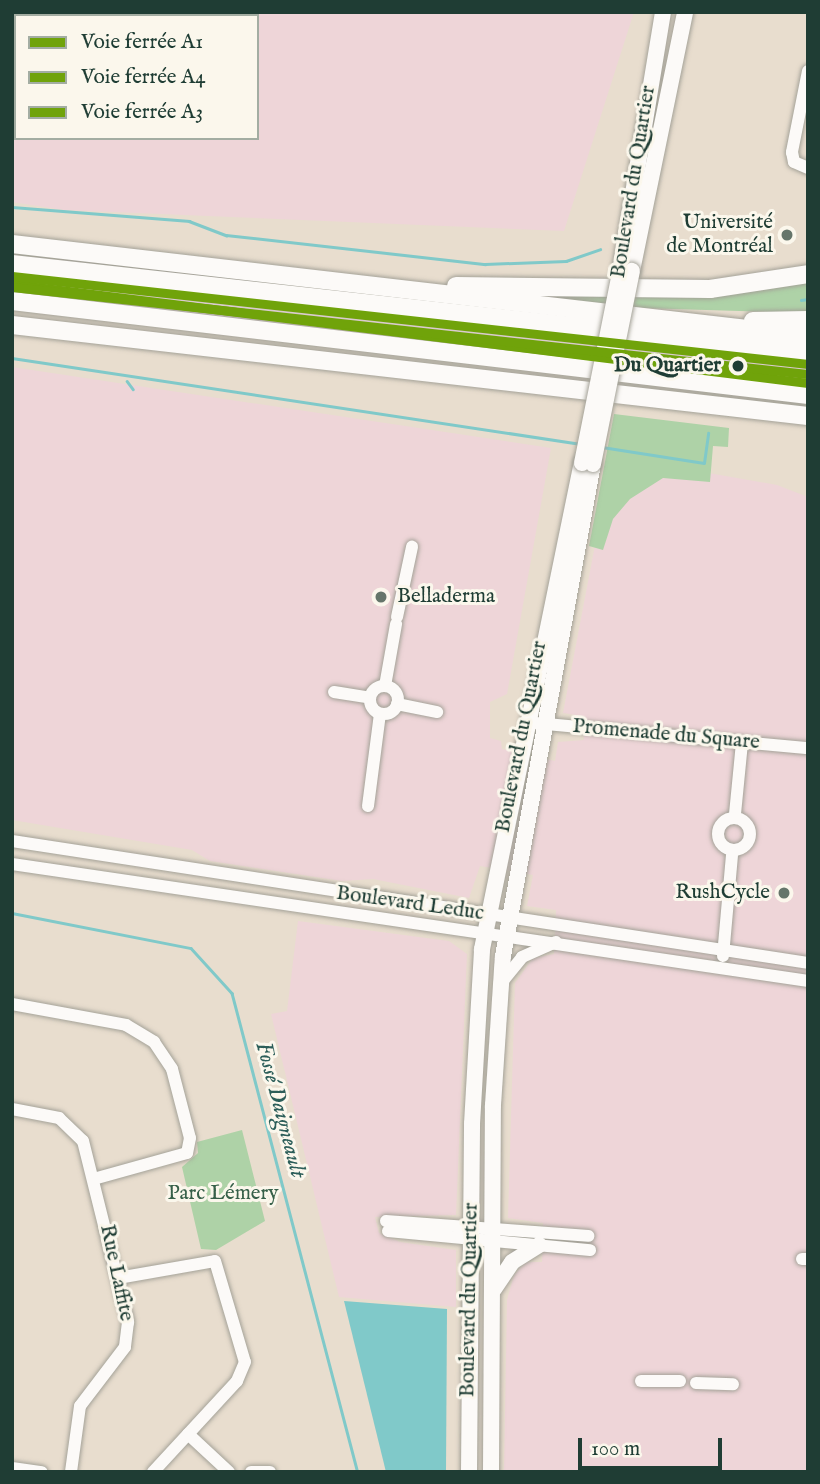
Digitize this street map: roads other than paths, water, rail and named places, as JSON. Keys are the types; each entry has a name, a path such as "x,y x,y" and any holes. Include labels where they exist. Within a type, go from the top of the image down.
{"highway":[{"path":"12,244 808,336"},
{"path":"12,264 808,352"},
{"path":"373,286 710,289 808,274"},
{"path":"12,301 808,395"},
{"path":"683,321 808,320"},
{"path":"12,325 808,416"}],"main road":[{"name":"Boulevard du Quartier","path":"626,271 663,12"},
{"name":"Boulevard du Quartier","path":"469,1472 474,1041 484,932 524,721 587,464 626,271 685,12"},
{"name":"Boulevard du Quartier","path":"491,1472 493,1235 500,985 508,917 546,724 587,464"},
{"path":"492,1292 508,1266 540,1245"}],"street":[{"path":"808,71 792,152 794,162 808,168"},
{"path":"334,692 370,698 385,686 411,547"},
{"path":"385,686 396,693 397,704"},
{"path":"368,806 380,714 370,698"},
{"path":"380,714 397,704 437,712"},
{"name":"Promenade du Square","path":"524,721 808,748"},
{"path":"722,968 732,855 721,834 736,814 742,742"},
{"path":"732,855 746,839 745,823 736,814"},
{"name":"Boulevard Leduc","path":"12,841 808,963"},
{"name":"Boulevard Leduc","path":"12,864 215,899 506,934 808,981"},
{"path":"500,985 522,957 557,942"},
{"path":"12,1004 126,1025 154,1042 172,1069 190,1138 187,1153 94,1179"},
{"name":"Rue Laffite","path":"12,1109 71,1125 83,1141 118,1278 127,1341 83,1400 71,1472"},
{"path":"387,1226 589,1243 540,1245 493,1235"},
{"path":"118,1278 200,1259 221,1268 246,1365 153,1472"},
{"path":"641,1381 680,1381"},
{"path":"695,1383 733,1384"},
{"path":"188,1434 229,1472"},
{"path":"12,1468 42,1472"},
{"path":"251,1472 271,1472"}],"water":[{"path":"344,1301 447,1309 446,1472 386,1472"}],"waterway":[{"path":"12,207 189,221 226,235 485,264 566,261 600,249"},
{"path":"801,300 808,299"},
{"path":"12,358 581,444"},
{"name":"Fossé Daigneault","path":"127,381 133,389"},
{"path":"602,447 704,463 708,433"},
{"name":"Fossé Daigneault","path":"12,913 191,948 232,993 358,1472"}],"rail line":[{"name":"A4","path":"12,276 808,364"},
{"name":"A1","path":"12,284 808,383"},
{"name":"A3","path":"12,287 807,374"}],"place":[{"name":"Université de Montréal","path":"787,235"},
{"name":"Du Quartier","path":"738,366"},
{"name":"Belladerma","path":"381,597"},
{"name":"RushCycle","path":"784,893"}],"park label":[{"name":"Parc Lémery","path":"223,1194"}]}
